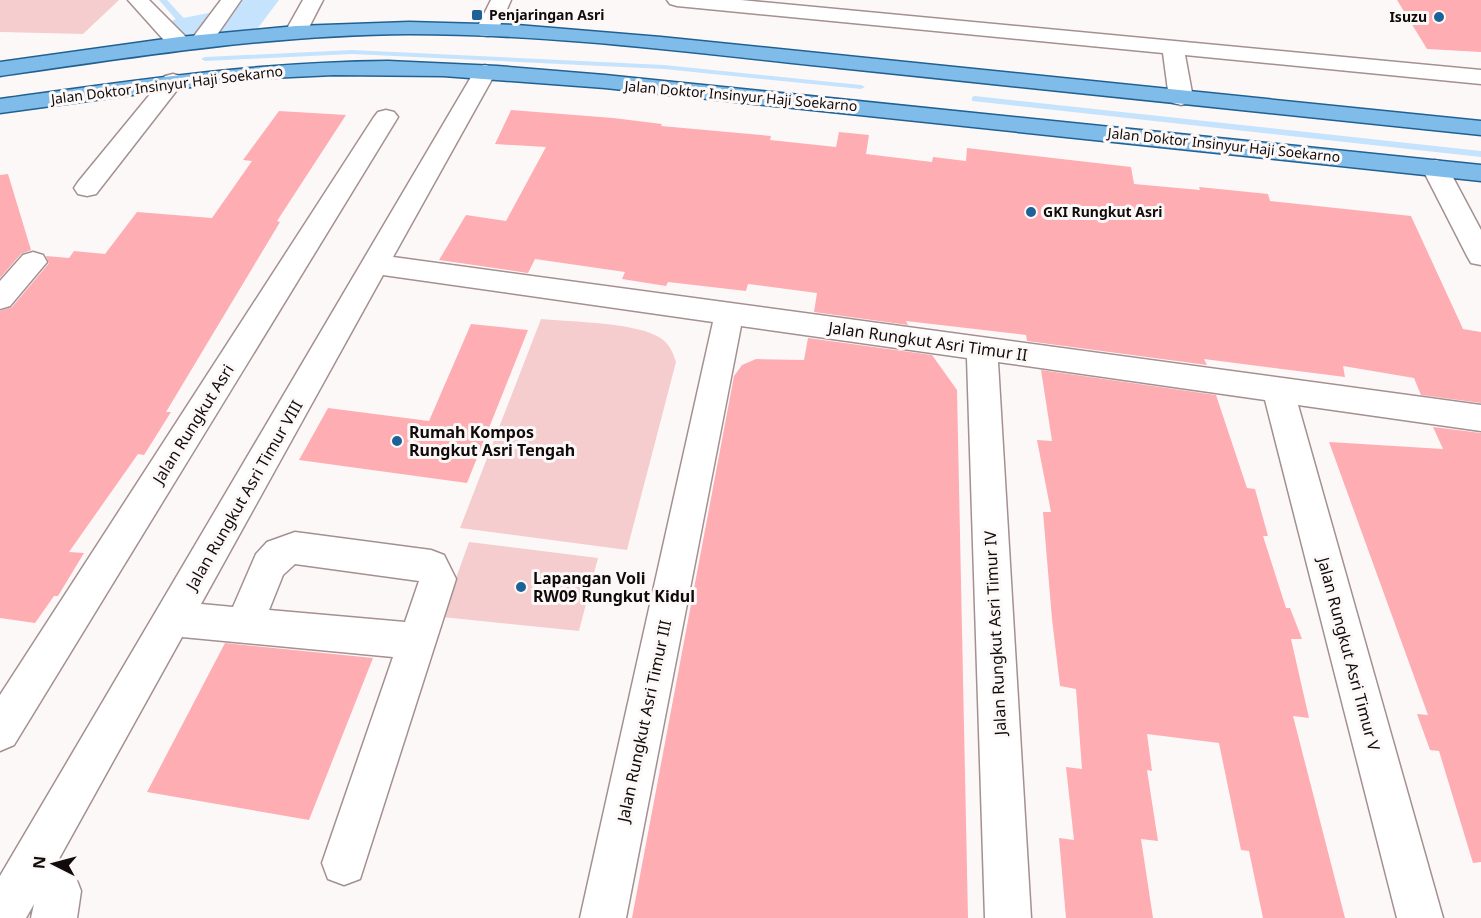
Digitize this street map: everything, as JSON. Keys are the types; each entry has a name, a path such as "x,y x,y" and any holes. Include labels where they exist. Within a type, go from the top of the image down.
{"main road":[{"path":"0,69 179,43 216,21 296,32 409,28 486,30 661,43 1481,128"},
{"path":"865,108 892,101 900,95 903,87 901,79 883,67"},
{"name":"Jalan Doktor Insinyur Haji Soekarno","path":"0,106 173,81 269,71 333,68 485,72 968,117 1481,173"},
{"path":"965,75 953,77 944,82 940,89 941,97 947,105 968,117"}],"street":[{"path":"138,0 179,43"},
{"path":"296,32 312,0"},
{"path":"486,30 501,0"},
{"path":"677,0 1481,77"},
{"path":"1173,47 1181,98"},
{"name":"Jalan Rungkut Asri Timur VIII","path":"2,918 485,72"},
{"path":"87,188 173,81"},
{"name":"Jalan Rungkut Asri","path":"0,731 386,117"},
{"path":"1435,168 1481,255"},
{"path":"0,299 33,262"},
{"name":"Jalan Rungkut Asri Timur II","path":"375,264 1481,418"},
{"name":"Jalan Rungkut Asri Timur III","path":"603,918 729,313"},
{"name":"Jalan Rungkut Asri Timur IV","path":"982,349 1008,918"},
{"name":"Jalan Rungkut Asri Timur V","path":"1278,390 1420,918"},
{"path":"245,624 268,565 280,553 295,548 431,566 438,579 344,863"},
{"path":"173,619 418,641"},
{"path":"26,875 59,891 54,918"}],"shaded area":[{"path":"0,0 119,0 83,34 0,32"},
{"path":"541,319 638,329 662,339 674,355 676,362 627,550 460,528"},
{"name":"Lapangan Voli RW09 Rungkut Kidul","path":"469,542 598,558 579,631 442,617"}],"building":[{"name":"Isuzu","path":"1397,0 1481,0 1481,52 1427,49"},
{"path":"511,110 613,118 662,124 661,126 771,136 770,140 836,147 839,132 869,135 866,154 932,162 933,157 966,161 967,148 1131,167 1134,184 1200,190 1199,187 1268,194 1270,201 1411,216 1463,329 1481,332 1481,403 1421,395 1414,378 1343,366 1345,377 1204,359 1207,365 1027,341 1026,335 906,321 908,325 814,312 817,293 748,284 746,291 668,282 666,286 622,279 625,272 535,259 528,273 439,260 466,215 506,221 546,147 495,144"},
{"path":"279,111 346,115 277,221 280,222 166,412 171,412 144,455 138,454 69,552 84,553 58,596 54,596 35,623 0,618 0,311 12,307 49,263 46,256 69,258 74,251 105,254 137,212 212,218 252,161 243,160"},
{"path":"8,174 31,250 21,254 0,278 0,175"},
{"name":"Rumah Kompos Rungkut Asri Tengah","path":"471,324 528,330 467,483 299,460 328,408 429,421"},
{"path":"808,338 932,355 957,390 968,918 632,918 734,376 742,365 756,359 804,360"},
{"path":"1041,370 1216,395 1247,488 1255,489 1268,536 1263,536 1286,608 1290,608 1302,639 1291,639 1309,718 1293,716 1345,918 1263,918 1249,851 1241,850 1219,743 1147,734 1152,771 1147,770 1158,841 1141,839 1153,918 1066,918 1059,838 1074,840 1066,767 1082,769 1076,689 1060,686 1052,619 1043,512 1051,512 1037,440 1052,441"},
{"path":"1433,427 1481,433 1481,862 1473,863 1439,751 1430,750 1417,714 1428,715 1329,442 1443,449"},
{"path":"225,643 373,658 309,820 147,792"}],"waterway":[{"path":"163,0 189,29"},
{"path":"189,29 243,19 258,0"},
{"path":"205,59 352,52 664,67 861,87"},
{"path":"975,99 1481,154"}],"place":[{"name":"Penjaringan Asri","path":"477,15"},
{"name":"Isuzu","path":"1439,17"},
{"name":"GKI Rungkut Asri","path":"1031,212"},
{"name":"Rumah Kompos Rungkut Asri Tengah","path":"397,441"},
{"name":"Lapangan Voli RW09 Rungkut Kidul","path":"521,587"}]}
